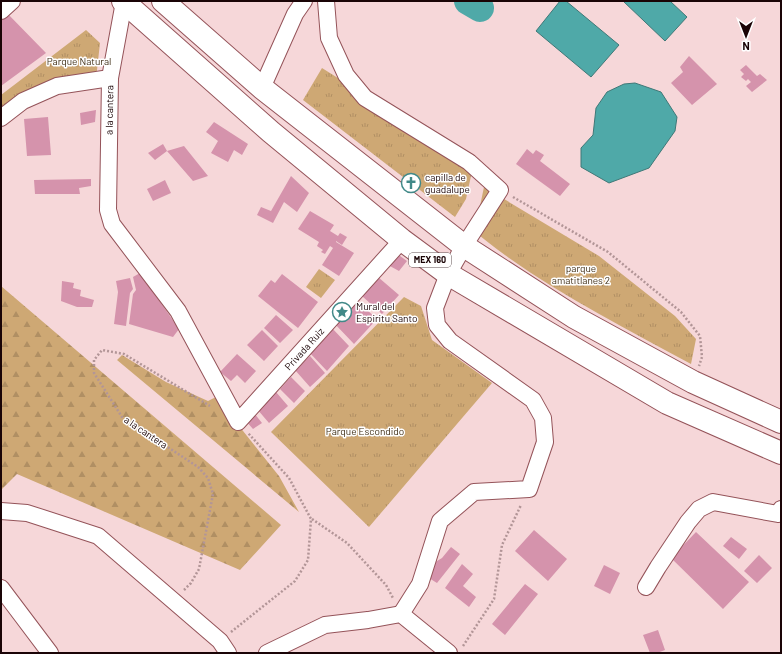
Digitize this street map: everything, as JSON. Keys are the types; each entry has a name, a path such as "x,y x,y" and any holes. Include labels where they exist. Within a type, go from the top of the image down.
{"main road":[{"name":"MEX 160","path":"163,1 262,88 464,246 574,317 694,382 781,422"},
{"name":"MEX 160","path":"124,2 271,132 402,240 448,274 667,403 781,453"}],"street":[{"path":"1,11 12,1"},
{"path":"262,88 295,14 304,1"},
{"path":"326,1 328,38 346,75 365,98 470,162 500,190 448,274 435,308 437,324 450,341 534,400 543,418 545,442 528,490 474,492 440,521 420,584 401,614"},
{"name":"a la cantera","path":"124,2 110,78 107,195 108,210 112,224 178,311 238,422"},
{"path":"1,118 23,101 57,86 110,78"},
{"name":"Privada Ruiz","path":"238,422 402,240"},
{"path":"646,587 658,566 688,522 699,509 713,502 778,514 781,509"},
{"path":"1,511 27,513 98,536 224,647"},
{"path":"1,588 50,653"},
{"path":"267,653 325,625 368,620 401,614 455,650"}],"path":[{"path":"500,190 608,252 681,312 700,336 702,357 694,382"},
{"name":"a la cantera","path":"172,600 191,583 199,569 213,494 208,478 198,467 122,417 94,373 94,360 102,350 124,354 211,406"},
{"path":"238,422 289,478 311,519 347,543 386,585 401,614"},
{"path":"455,650 494,599 502,545 528,490"},
{"path":"224,647 295,581 308,560 311,519"}],"green space":[{"name":"Parque Natural","path":"86,30 100,43 96,79 1,112 1,95"},
{"path":"322,68 460,155 471,176 466,199 455,217 303,100"},
{"name":"parque amatitlanes 2","path":"484,187 599,256 675,316 696,339 691,364 576,301 520,265 468,226 480,206"},
{"path":"319,269 335,280 321,298 306,287"},
{"path":"1,286 281,525 240,570 17,474 1,490"},
{"name":"Parque Escondido","path":"404,297 421,306 432,340 492,383 369,527 271,432"},
{"path":"122,355 166,382 208,401 216,397 279,476 299,512 117,360"}],"water":[{"path":"560,1 566,1 619,45 591,77 536,31"},
{"path":"623,1 670,1 687,17 665,41"},
{"path":"635,83 661,92 677,117 675,131 649,168 609,183 581,167 581,148 593,135 596,108 607,92 624,84"}],"building":[{"path":"5,11 46,53 1,86 1,15"},
{"path":"689,56 717,84 692,105 671,83 683,72 680,67"},
{"path":"746,65 757,76 760,74 767,80 752,92 746,86 751,82 748,79 746,81 741,77 744,74 740,70"},
{"path":"96,110 95,122 81,125 80,113"},
{"path":"48,117 51,155 27,156 24,119"},
{"path":"214,122 248,144 242,155 234,150 228,162 211,153 218,141 206,132"},
{"path":"163,144 167,151 155,160 148,153"},
{"path":"184,146 208,176 193,181 167,151"},
{"path":"527,149 533,154 536,150 544,155 540,161 570,184 560,196 516,164"},
{"path":"291,176 309,193 297,212 284,202 273,223 257,215 261,207 271,211"},
{"path":"91,179 91,186 79,188 80,194 35,194 34,180"},
{"path":"165,180 171,193 153,201 147,189"},
{"path":"310,211 334,225 330,231 338,236 340,233 347,237 342,245 336,242 354,253 339,276 322,265 333,248 330,246 325,254 321,252 323,250 317,246 319,242 298,229"},
{"path":"396,253 407,261 399,271 388,265"},
{"path":"140,273 179,329 173,337 129,324 133,294 136,290 133,277"},
{"path":"282,274 318,302 298,328 258,296 271,280 275,283"},
{"path":"378,277 399,295 382,314 362,296"},
{"path":"130,278 133,289 130,293 126,326 114,324 118,292 116,281"},
{"path":"62,281 74,283 73,288 81,290 80,296 94,300 92,307 77,307 61,301"},
{"path":"355,299 377,319 354,344 334,323"},
{"path":"276,315 293,330 280,343 264,328"},
{"path":"331,327 349,346 327,371 308,351"},
{"path":"262,330 278,346 264,361 247,345"},
{"path":"237,354 256,371 245,383 237,375 231,381 220,372"},
{"path":"310,356 325,373 310,387 295,370"},
{"path":"291,377 305,391 294,403 280,389"},
{"path":"276,392 288,406 269,423 257,409"},
{"path":"254,413 262,423 253,429 245,420"},
{"path":"534,530 567,559 548,581 515,551"},
{"path":"696,532 749,582 723,609 671,558"},
{"path":"731,537 747,549 739,559 723,546"},
{"path":"451,547 460,554 437,583 424,575 432,564 442,558"},
{"path":"759,555 772,568 757,583 744,571"},
{"path":"462,564 473,574 463,586 476,597 469,607 445,588"},
{"path":"604,565 620,573 610,594 594,586"},
{"path":"525,584 538,594 505,635 492,624"},
{"path":"658,630 665,650 657,653 650,653 643,635"}],"waterway":[{"path":"468,1 480,8"}],"place":[{"name":"capilla de guadalupe","path":"411,183"},
{"name":"Mural del Espiritu Santo","path":"342,312"}]}
